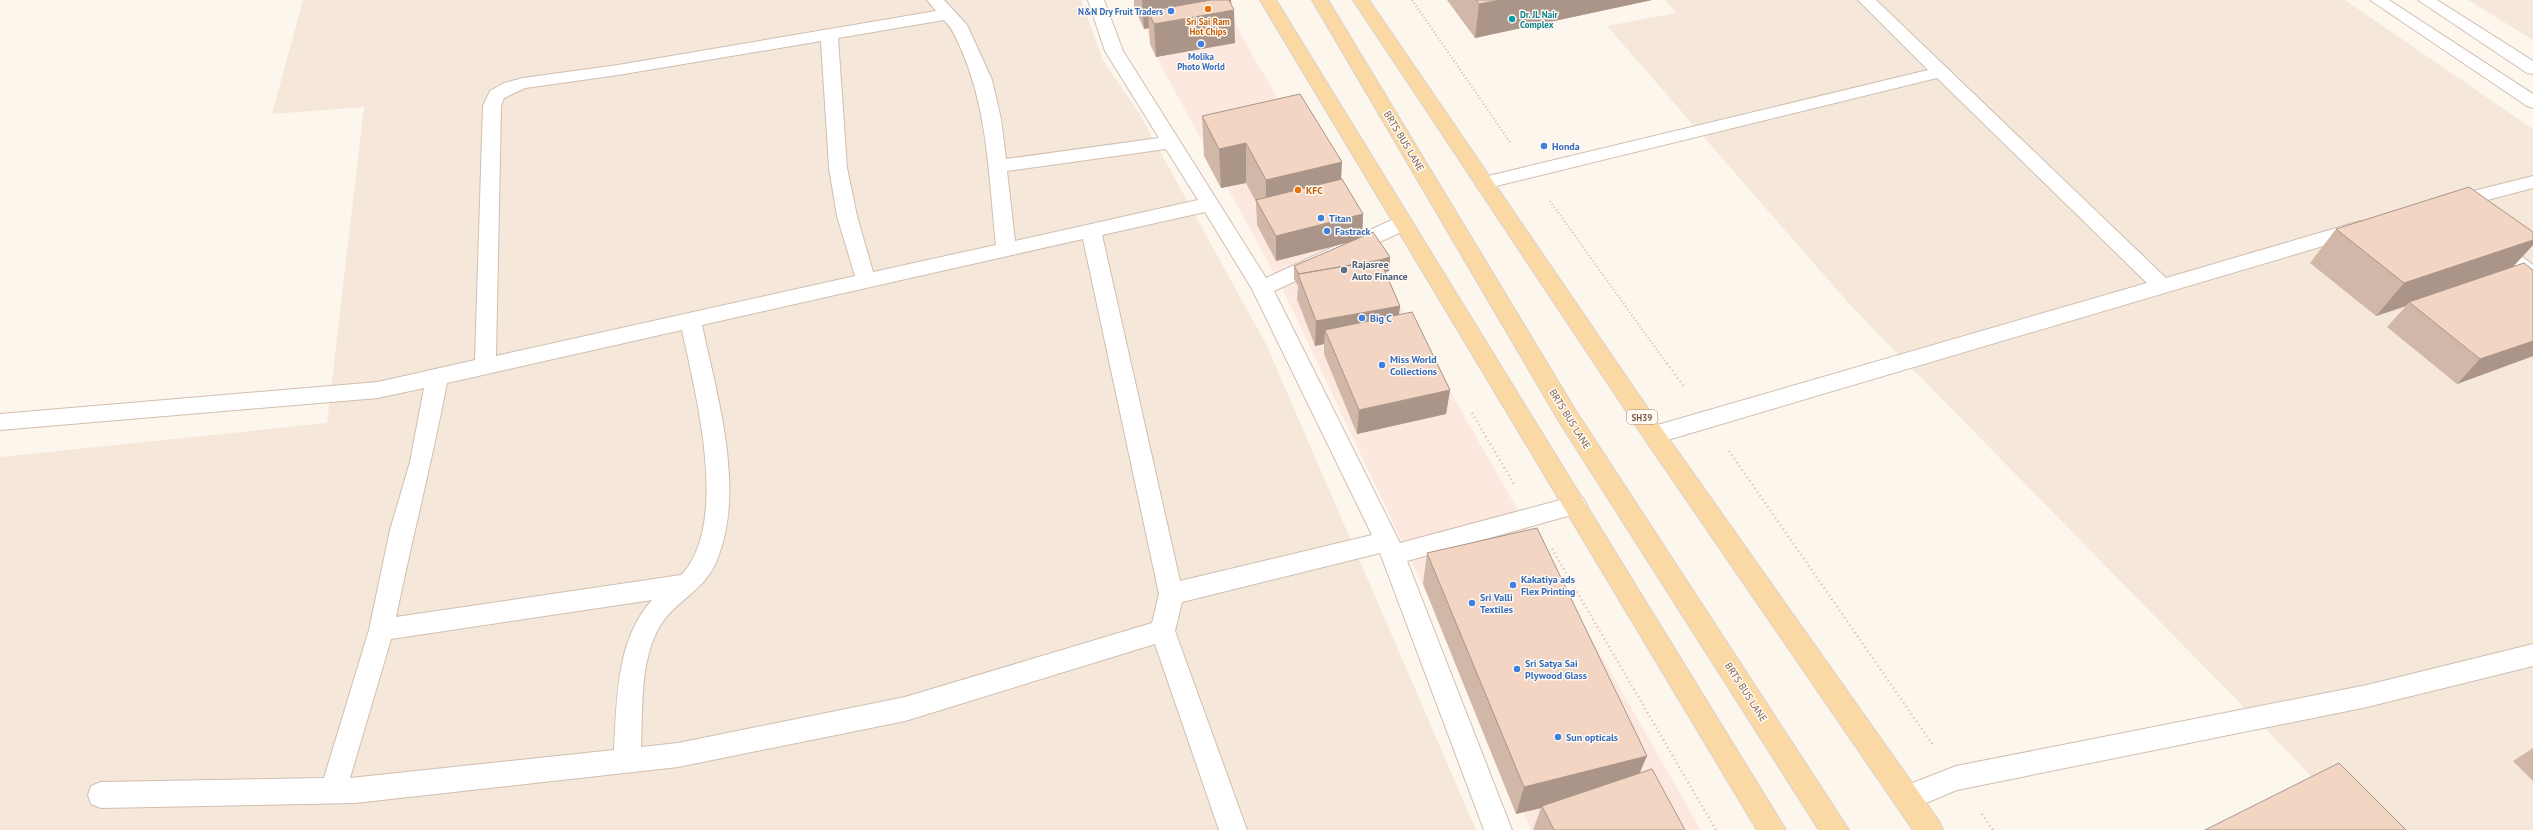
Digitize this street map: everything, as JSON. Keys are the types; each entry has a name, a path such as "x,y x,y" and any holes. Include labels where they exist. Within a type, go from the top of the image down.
{"main road":[{"path":"1268,0 1772,830"},
{"name":"BRTS BUS LANE","path":"1320,0 1568,417 1834,830"},
{"name":"SH39","path":"1361,0 1654,435 1929,830"}],"street":[{"path":"935,0 959,25 983,80 992,119 1006,249"},
{"path":"1096,0 1114,52 1172,142 1262,288 1390,548 1498,830"},
{"path":"1866,0 2161,285"},
{"path":"2378,0 2533,102"},
{"path":"2426,0 2533,69"},
{"path":"485,366 492,106 496,95 510,87 523,83 618,70 948,14"},
{"path":"830,34 838,168 847,216 866,281"},
{"path":"1484,183 1940,72"},
{"path":"998,166 1172,142"},
{"path":"2459,220 2436,207 2533,182"},
{"path":"0,422 378,390 1210,204"},
{"path":"1654,435 2161,285 2380,222"},
{"path":"1262,288 1404,223"},
{"path":"1091,231 1171,594 1163,632 1233,830"},
{"path":"2477,234 2533,275"},
{"path":"627,761 633,678 643,634 655,613 699,574 711,547 717,502 718,464 690,320"},
{"path":"333,791 381,630 402,530 422,462 437,377"},
{"path":"1171,594 1390,548 1533,516 1575,505"},
{"path":"381,630 689,584"},
{"path":"101,795 355,790 627,761 678,754 905,709 1163,632"},
{"path":"1907,798 1956,778 2367,696 2533,655"}],"path":[{"path":"1469,408 1716,830"}],"shaded area":[{"path":"303,0 1081,0 1103,60 1139,113 1267,346 1476,830 0,830 0,457 327,423 364,107 272,114"},
{"path":"1134,0 1223,0 1254,58 1454,398 1701,830 1531,830 1455,653 1282,288 1158,60"},
{"path":"1665,0 2345,0 2533,129 2533,830 2364,830 1851,306 1607,26 1677,13"},
{"path":"2468,0 2533,0 2533,40"}],"building":[{"path":"1211,0 1229,0 1234,10 1154,24 1148,11"},
{"path":"1476,0 1501,0 1479,4"},
{"path":"1300,94 1342,162 1266,180 1246,143 1219,149 1202,116"},
{"path":"1342,179 1363,214 1276,236 1256,200"},
{"path":"2469,187 2533,232 2533,240 2404,283 2336,229"},
{"path":"1373,232 1390,257 1299,274 1294,266"},
{"path":"1380,260 1400,306 1316,321 1298,274"},
{"path":"2524,263 2533,270 2533,341 2480,359 2409,302"},
{"path":"1412,312 1450,390 1359,410 1325,330"},
{"path":"1537,528 1647,756 1524,787 1427,553"},
{"path":"2339,763 2406,830 2205,830"},
{"path":"1652,769 1685,830 1554,830 1542,806"}],"place":[{"name":"Sri Sai Ram Hot Chips","path":"1208,9"},
{"name":"N&N Dry Fruit Traders","path":"1171,11"},
{"name":"Dr. JL Nair Complex","path":"1512,19"},
{"name":"Molika Photo World","path":"1201,44"},
{"name":"Honda","path":"1544,146"},
{"name":"KFC","path":"1298,190"},
{"name":"Titan","path":"1321,218"},
{"name":"Fastrack","path":"1327,231"},
{"name":"Rajasree Auto Finance","path":"1344,270"},
{"name":"Big C","path":"1362,318"},
{"name":"Miss World Collections","path":"1382,365"},
{"name":"Kakatiya ads Flex Printing","path":"1513,585"},
{"name":"Sri Valli Textiles","path":"1472,603"},
{"name":"Sri Satya Sai Plywood Glass","path":"1517,669"},
{"name":"Sun opticals","path":"1558,737"}]}
